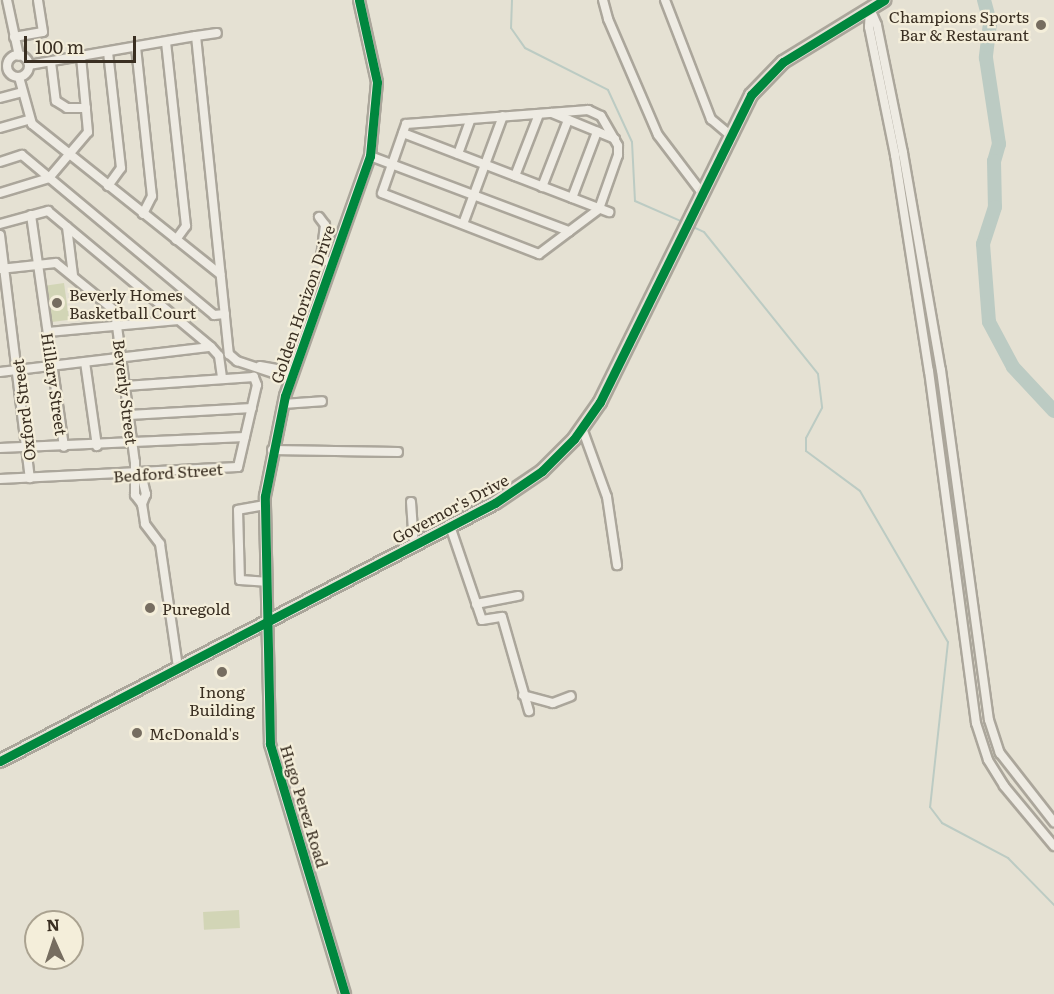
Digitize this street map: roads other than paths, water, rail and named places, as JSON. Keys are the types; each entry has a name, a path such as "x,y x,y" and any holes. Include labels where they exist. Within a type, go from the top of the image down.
{"main road":[{"name":"Governor's Drive","path":"0,760 450,526 526,483 582,428 611,380 751,95 776,68 884,0"}],"street":[{"path":"7,0 19,56 29,65 218,33"},
{"path":"14,37 43,32 38,0"},
{"path":"39,10 46,0"},
{"name":"Golden Horizon Drive","path":"266,622 265,505 272,450 292,376 370,156 377,82 359,0"},
{"path":"603,0 608,19 658,135 700,197"},
{"path":"665,0 711,119 730,135"},
{"path":"870,8 877,25 903,153 941,370 989,720 1000,753 1054,822"},
{"path":"870,8 869,27 894,154 929,371 976,723 988,760 1004,786 1054,846"},
{"path":"196,36 229,354 237,362 292,376"},
{"path":"166,42 186,226 176,240"},
{"path":"136,47 152,196 143,214"},
{"path":"108,52 121,168 108,186"},
{"path":"0,64 19,56"},
{"path":"0,193 49,178 88,132 81,57"},
{"path":"9,62 9,72 19,77"},
{"path":"51,62 56,101 67,108 86,108"},
{"path":"19,77 27,72 29,65"},
{"path":"19,77 28,120 69,156 220,274"},
{"path":"0,98 22,92"},
{"path":"596,112 615,139 618,155 599,209 539,254 382,193 406,124 538,114 596,112"},
{"path":"551,113 615,139"},
{"path":"515,176 538,114"},
{"path":"463,224 502,117"},
{"path":"458,154 471,119"},
{"path":"0,128 28,120"},
{"path":"542,187 568,120"},
{"path":"572,198 597,132"},
{"path":"403,133 609,213"},
{"path":"0,162 22,155 214,315 225,314"},
{"path":"370,156 569,231"},
{"path":"0,224 48,212 211,347 219,357 222,378 125,386"},
{"name":"Hillary Street","path":"31,215 64,447"},
{"path":"319,217 325,225 321,257 331,264"},
{"path":"67,227 73,275"},
{"name":"Oxford Street","path":"0,236 2,269 29,447 30,478"},
{"name":"Beverly Street","path":"2,269 56,263 113,308 137,475 146,494 142,504 145,524 160,544 177,667"},
{"path":"48,332 178,320"},
{"path":"0,372 211,347"},
{"path":"85,362 97,446"},
{"name":"Bedford Street","path":"0,479 137,475 238,467 257,381 251,375 222,378"},
{"path":"283,404 322,401"},
{"path":"129,415 252,408"},
{"path":"582,428 607,497 617,565"},
{"path":"0,448 133,445 245,437"},
{"path":"272,450 398,452"},
{"path":"411,502 414,544"},
{"path":"265,505 238,510 240,580 266,582"},
{"path":"450,526 482,620 502,617 529,711"},
{"path":"476,604 518,596"},
{"name":"Hugo Perez Road","path":"266,622 270,744 345,994"},
{"path":"523,694 554,703 572,696"}],"waterway":[{"path":"512,0 511,28 525,48 608,90 632,142 635,201 683,222"},
{"path":"984,0 990,23 986,58 999,144 994,161 995,207 983,244 989,322 1013,367 1054,411"},
{"path":"691,226 704,232 818,374 822,408 806,438 806,451 860,491 948,642 930,807 942,823 1008,858 1054,905"}],"place":[{"name":"Champions Sports Bar & Restaurant","path":"1041,25"},
{"name":"Beverly Homes Basketball Court","path":"57,303"},
{"name":"Puregold","path":"150,608"},
{"name":"Inong Building","path":"222,672"},
{"name":"McDonald's","path":"137,733"}]}
